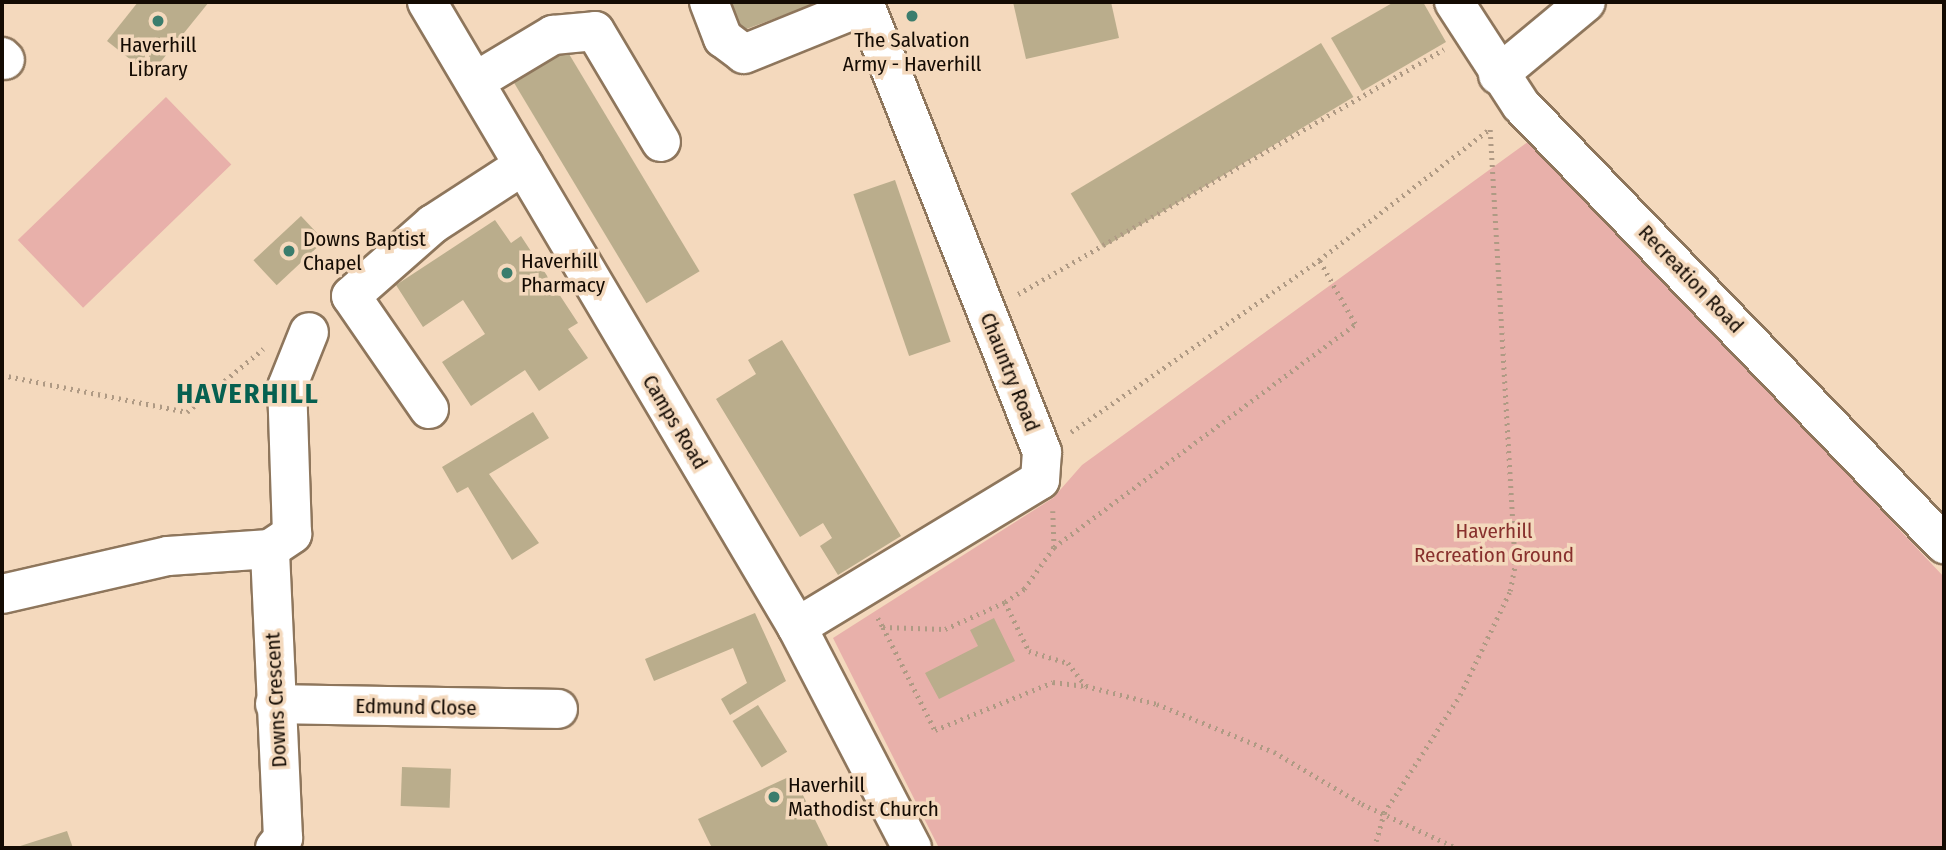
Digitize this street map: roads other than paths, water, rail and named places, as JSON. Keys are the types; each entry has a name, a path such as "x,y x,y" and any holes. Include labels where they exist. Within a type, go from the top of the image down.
{"street":[{"name":"Camps Road","path":"427,2 797,627 912,848"},
{"path":"709,2 723,38 744,54 865,4"},
{"path":"1498,75 1586,2"},
{"name":"Chauntry Road","path":"797,627 1040,480 1042,452 865,4"},
{"name":"Recreation Road","path":"1462,18 1498,75 1521,105 1944,544"},
{"path":"476,81 553,35 595,31 661,142"},
{"path":"429,409 351,296 433,224 524,164"},
{"path":"2,594 168,556 270,549 292,534 287,387 309,331"},
{"name":"Downs Crescent","path":"270,549 283,838 275,848"},
{"name":"Edmund Close","path":"275,704 558,709"}],"place":[{"name":"The Salvation Army - Haverhill","path":"912,16"},
{"name":"Haverhill Library","path":"158,21"},
{"name":"Downs Baptist Chapel","path":"289,251"},
{"name":"Haverhill Pharmacy","path":"507,273"},
{"name":"Haverhill Mathodist Church","path":"774,797"}],"district":[{"name":"HAVERHILL","path":"248,394"}],"park label":[{"name":"Haverhill Recreation Ground","path":"1494,543"}]}
